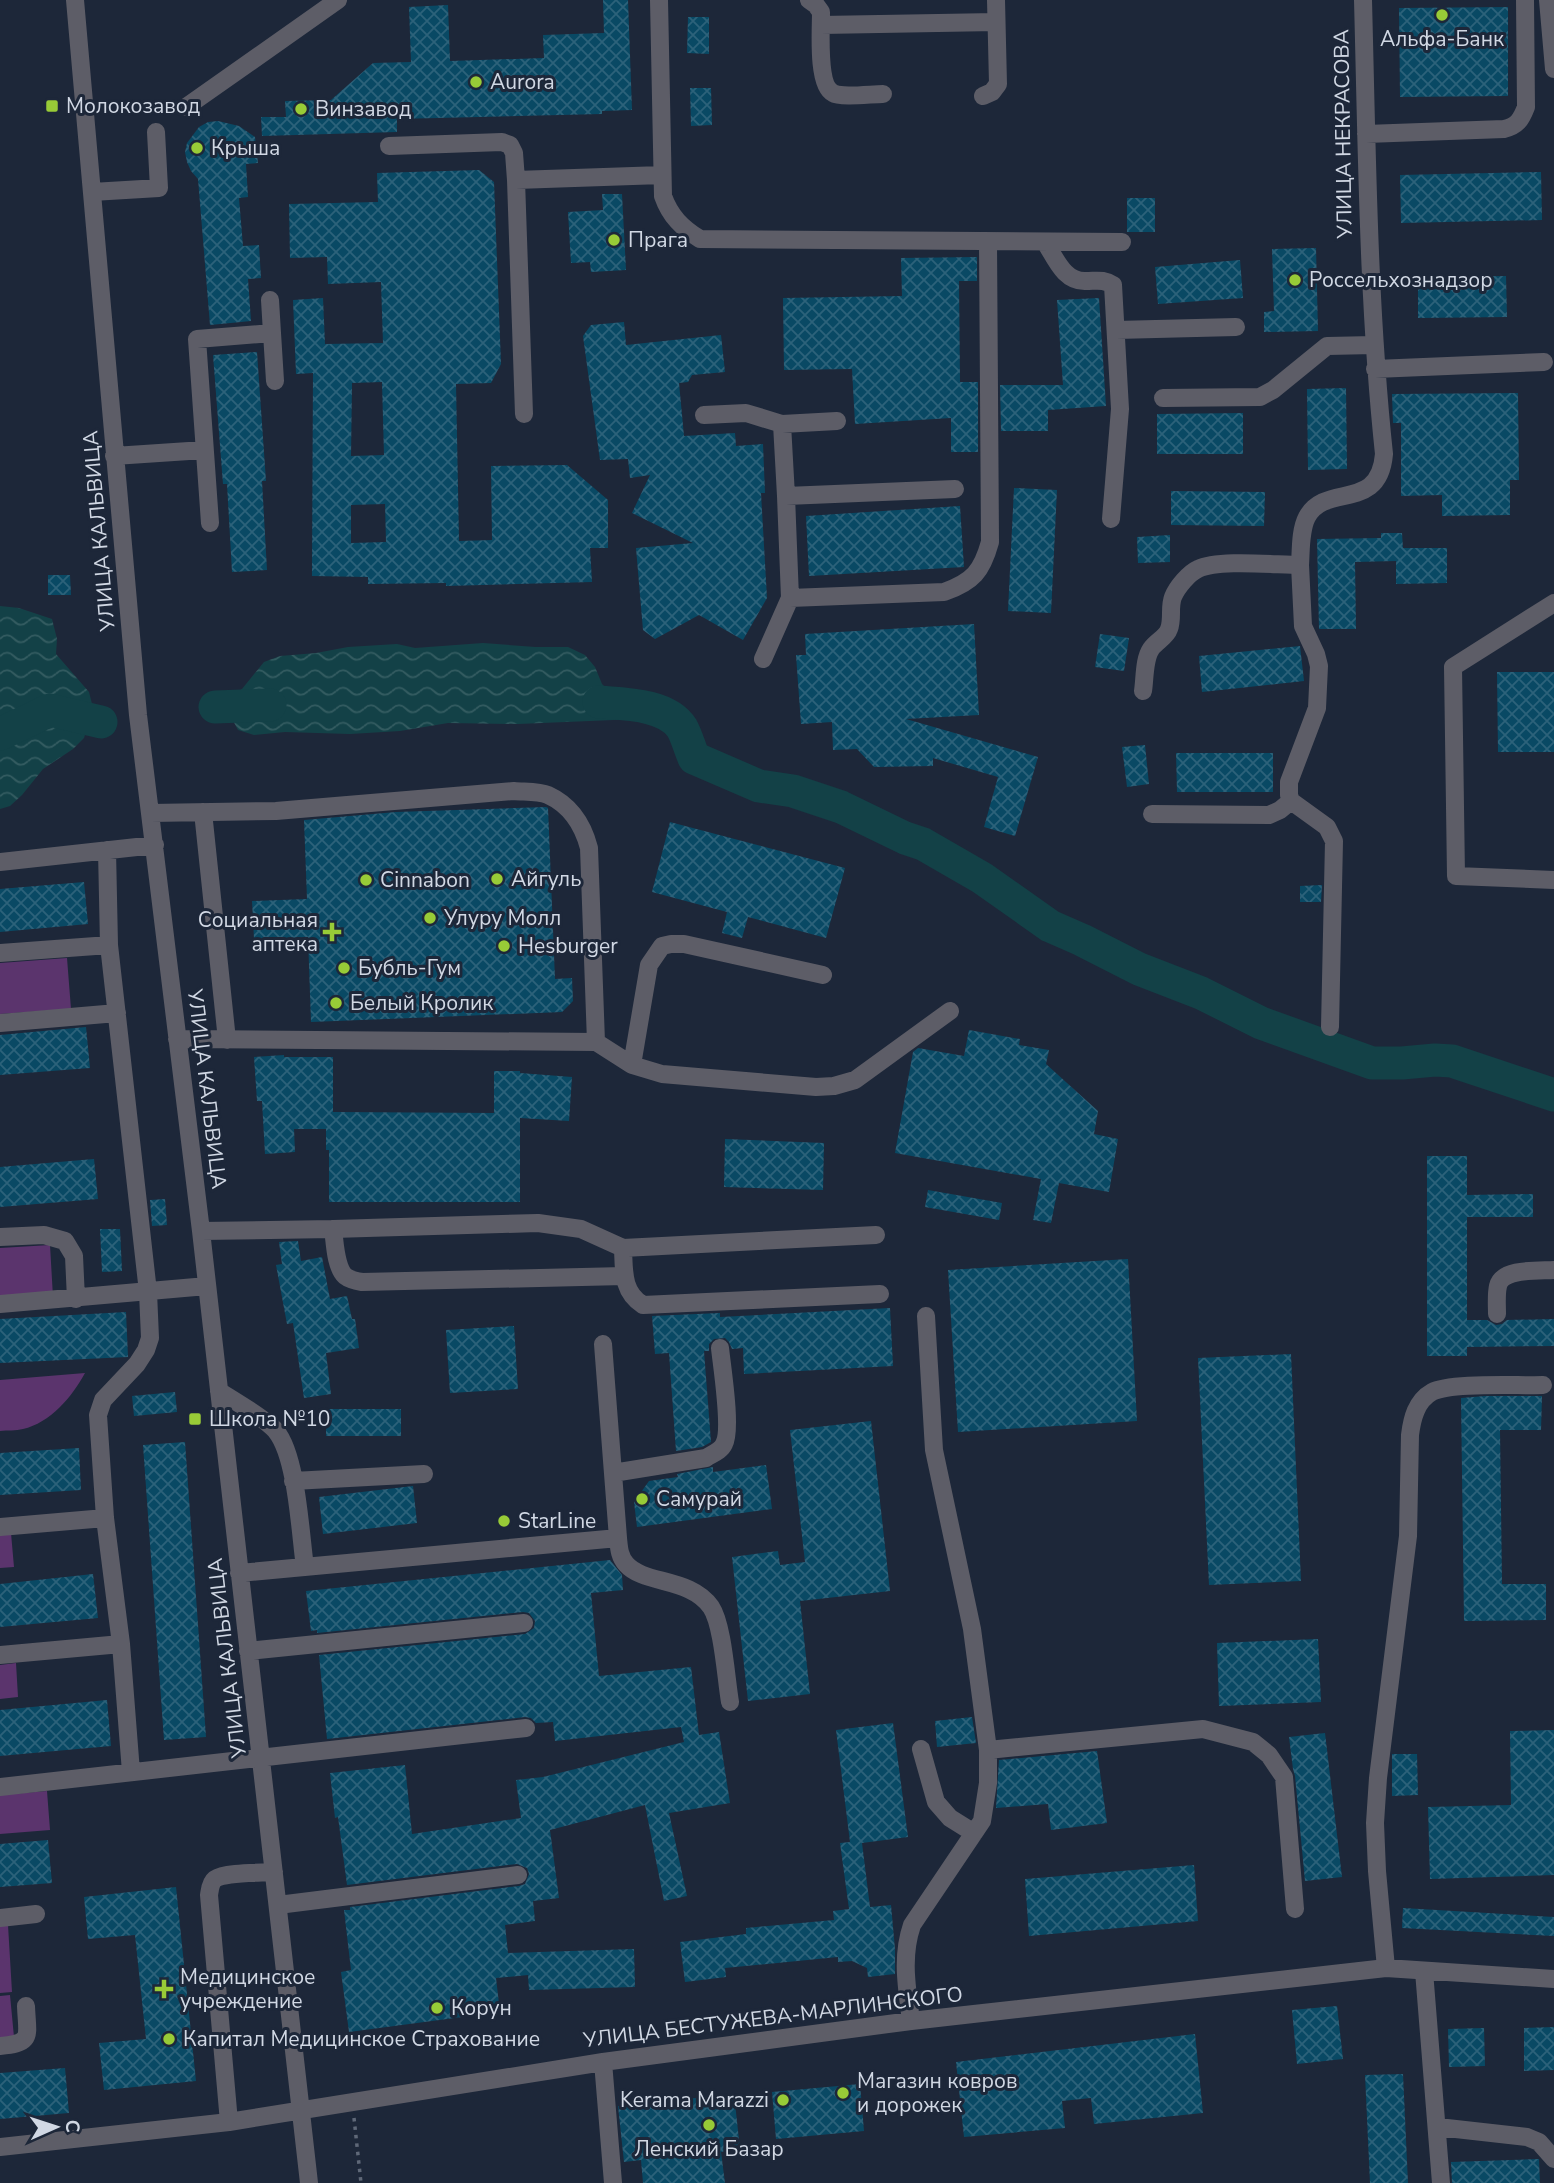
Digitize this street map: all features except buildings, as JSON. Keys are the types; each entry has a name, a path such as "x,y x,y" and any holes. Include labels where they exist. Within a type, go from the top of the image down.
{"street":[{"name":"УЛИЦА КАЛЬВИЦА","path":"75,0 138,715 208,1286 309,2183"},
{"path":"186,107 338,0"},
{"path":"659,0 663,196 668,212 685,231 700,239 1122,243"},
{"path":"809,0 821,12 822,78 827,89 835,95 883,94"},
{"path":"983,96 992,92 998,84 996,0"},
{"name":"УЛИЦА НЕКРАСОВА","path":"1300,565 1304,523 1308,514 1327,501 1368,488 1377,479 1384,454 1375,369 1369,261 1363,0"},
{"path":"1366,134 1513,127 1521,120 1526,107 1525,0"},
{"path":"1548,0 1554,69"},
{"path":"821,25 996,23"},
{"path":"92,192 159,188 156,132"},
{"path":"389,146 502,142 510,145 514,153 516,180 524,414"},
{"path":"516,180 662,176"},
{"path":"790,598 944,592 962,586 978,573 990,542 988,242"},
{"path":"1045,242 1068,278 1077,282 1106,280 1113,285 1120,410 1111,519"},
{"path":"270,300 275,381"},
{"path":"1116,330 1236,327"},
{"path":"210,523 197,339 272,333"},
{"path":"1163,398 1260,397 1273,390 1327,346 1374,345"},
{"path":"1375,369 1544,362"},
{"path":"705,415 746,413 782,424 837,421"},
{"path":"762,659 790,598 782,424"},
{"path":"114,456 204,450"},
{"path":"786,496 956,489"},
{"path":"1143,691 1148,656 1152,647 1164,638 1169,629 1174,594 1191,574 1209,565 1300,565 1303,626 1319,666 1317,708 1289,782 1291,801 1327,827 1334,841 1330,1027"},
{"path":"1554,603 1453,667 1456,876 1554,880"},
{"path":"151,813 276,811 514,791 547,794 568,808 584,828 589,848 596,1042"},
{"path":"1152,814 1269,815 1291,801"},
{"path":"203,812 227,1040"},
{"path":"0,862 155,845"},
{"path":"107,850 109,946 148,1292 150,1338 137,1364 103,1400 98,1415 105,1518 121,1644 131,1772"},
{"path":"632,1065 649,965 662,946 684,944 823,975"},
{"path":"0,953 109,946"},
{"path":"177,1040 596,1042 632,1065 662,1074 816,1087 834,1086 855,1080 950,1011"},
{"path":"0,1023 117,1013"},
{"path":"201,1231 538,1223 580,1229 623,1248 876,1235"},
{"path":"333,1229 344,1275 362,1282 624,1276"},
{"path":"0,1237 44,1235 65,1241 74,1256 76,1299"},
{"path":"623,1248 624,1276 628,1291 643,1306 880,1294"},
{"path":"1497,1314 1497,1287 1500,1280 1507,1275 1554,1270"},
{"path":"0,1304 208,1286"},
{"path":"911,2021 905,1964 906,1943 912,1925 982,1821 988,1783 989,1750 972,1629 934,1450 926,1316"},
{"path":"603,1344 620,1554 625,1564 636,1571 685,1587 711,1606 717,1620 730,1702"},
{"path":"613,1473 706,1458 725,1444 727,1427 720,1348"},
{"path":"1386,1968 1375,1823 1378,1778 1408,1536 1412,1419 1418,1405 1430,1393 1445,1387 1543,1385"},
{"path":"219,1391 274,1429 284,1443 291,1461 305,1567"},
{"path":"293,1480 424,1474"},
{"path":"0,1527 105,1518"},
{"path":"239,1573 618,1538"},
{"path":"248,1651 524,1622"},
{"path":"0,1654 121,1644"},
{"path":"0,1787 526,1728"},
{"path":"989,1750 1203,1729 1253,1742 1269,1755 1284,1777 1296,1909"},
{"path":"921,1749 936,1802 950,1818 974,1833"},
{"path":"229,2122 209,1895 215,1878 274,1872"},
{"path":"278,1905 518,1875"},
{"path":"0,1918 36,1914"},
{"name":"УЛИЦА БЕСТУЖЕВА-МАРЛИНСКОГО","path":"0,2147 229,2122 603,2062 911,2021 1386,1968 1554,1979"},
{"path":"1424,1971 1441,2183"},
{"path":"0,2046 25,2041 26,2006"},
{"path":"603,2062 613,2183"},
{"path":"1438,2127 1527,2137 1539,2143 1554,2159"}],"path":[{"path":"352,2102 361,2183"}],"shaded area":[{"path":"67,958 71,1009 0,1014 0,963"},
{"path":"50,1245 53,1297 0,1301 0,1248"},
{"path":"85,1373 67,1400 51,1415 33,1426 0,1431 0,1380"},
{"path":"11,1533 14,1567 0,1568 0,1534"},
{"path":"16,1663 18,1697 0,1699 0,1665"},
{"path":"47,1791 50,1830 0,1834 0,1795"},
{"path":"8,1925 12,1992 0,1993 0,1926"},
{"path":"10,1995 14,2037 0,2039 0,1996"}],"water":[{"path":"0,606 19,608 52,619 57,639 56,654 89,692 93,708 84,738 73,749 43,769 10,806 0,809"},
{"path":"483,643 568,647 585,655 595,667 602,684 614,696 645,706 637,719 518,724 448,723 400,731 350,734 285,732 254,735 238,730 222,700 242,689 264,662 280,656 348,647 397,644 415,648"}],"waterway":[{"path":"599,702 644,707 666,714 682,728 694,758 759,786 793,791 841,807 923,844 982,878 1050,926 1139,969 1201,993 1261,1023 1372,1063 1452,1061 1554,1095"},
{"path":"215,707 270,705"},
{"path":"0,734 50,710 101,722"}],"place":[{"name":"Альфа-Банк","path":"1442,15"},
{"name":"Aurora","path":"476,82"},
{"name":"Молокозавод","path":"52,106"},
{"name":"Винзавод","path":"301,109"},
{"name":"Крыша","path":"197,148"},
{"name":"Прага","path":"614,240"},
{"name":"Россельхознадзор","path":"1295,280"},
{"name":"Айгуль","path":"497,879"},
{"name":"Cinnabon","path":"366,880"},
{"name":"Улуру Молл","path":"430,918"},
{"name":"Социальная аптека","path":"332,932"},
{"name":"Hesburger","path":"504,946"},
{"name":"Бубль-Гум","path":"344,968"},
{"name":"Белый Кролик","path":"336,1003"},
{"name":"Школа №10","path":"195,1419"},
{"name":"Самурай","path":"642,1499"},
{"name":"StarLine","path":"504,1521"},
{"name":"Медицинское учреждение","path":"164,1989"},
{"name":"Корун","path":"437,2008"},
{"name":"Капитал Медицинское Страхование","path":"169,2039"},
{"name":"Магазин ковров и дорожек","path":"843,2093"},
{"name":"Kerama Marazzi","path":"783,2100"},
{"name":"Ленский Базар","path":"709,2125"}]}
